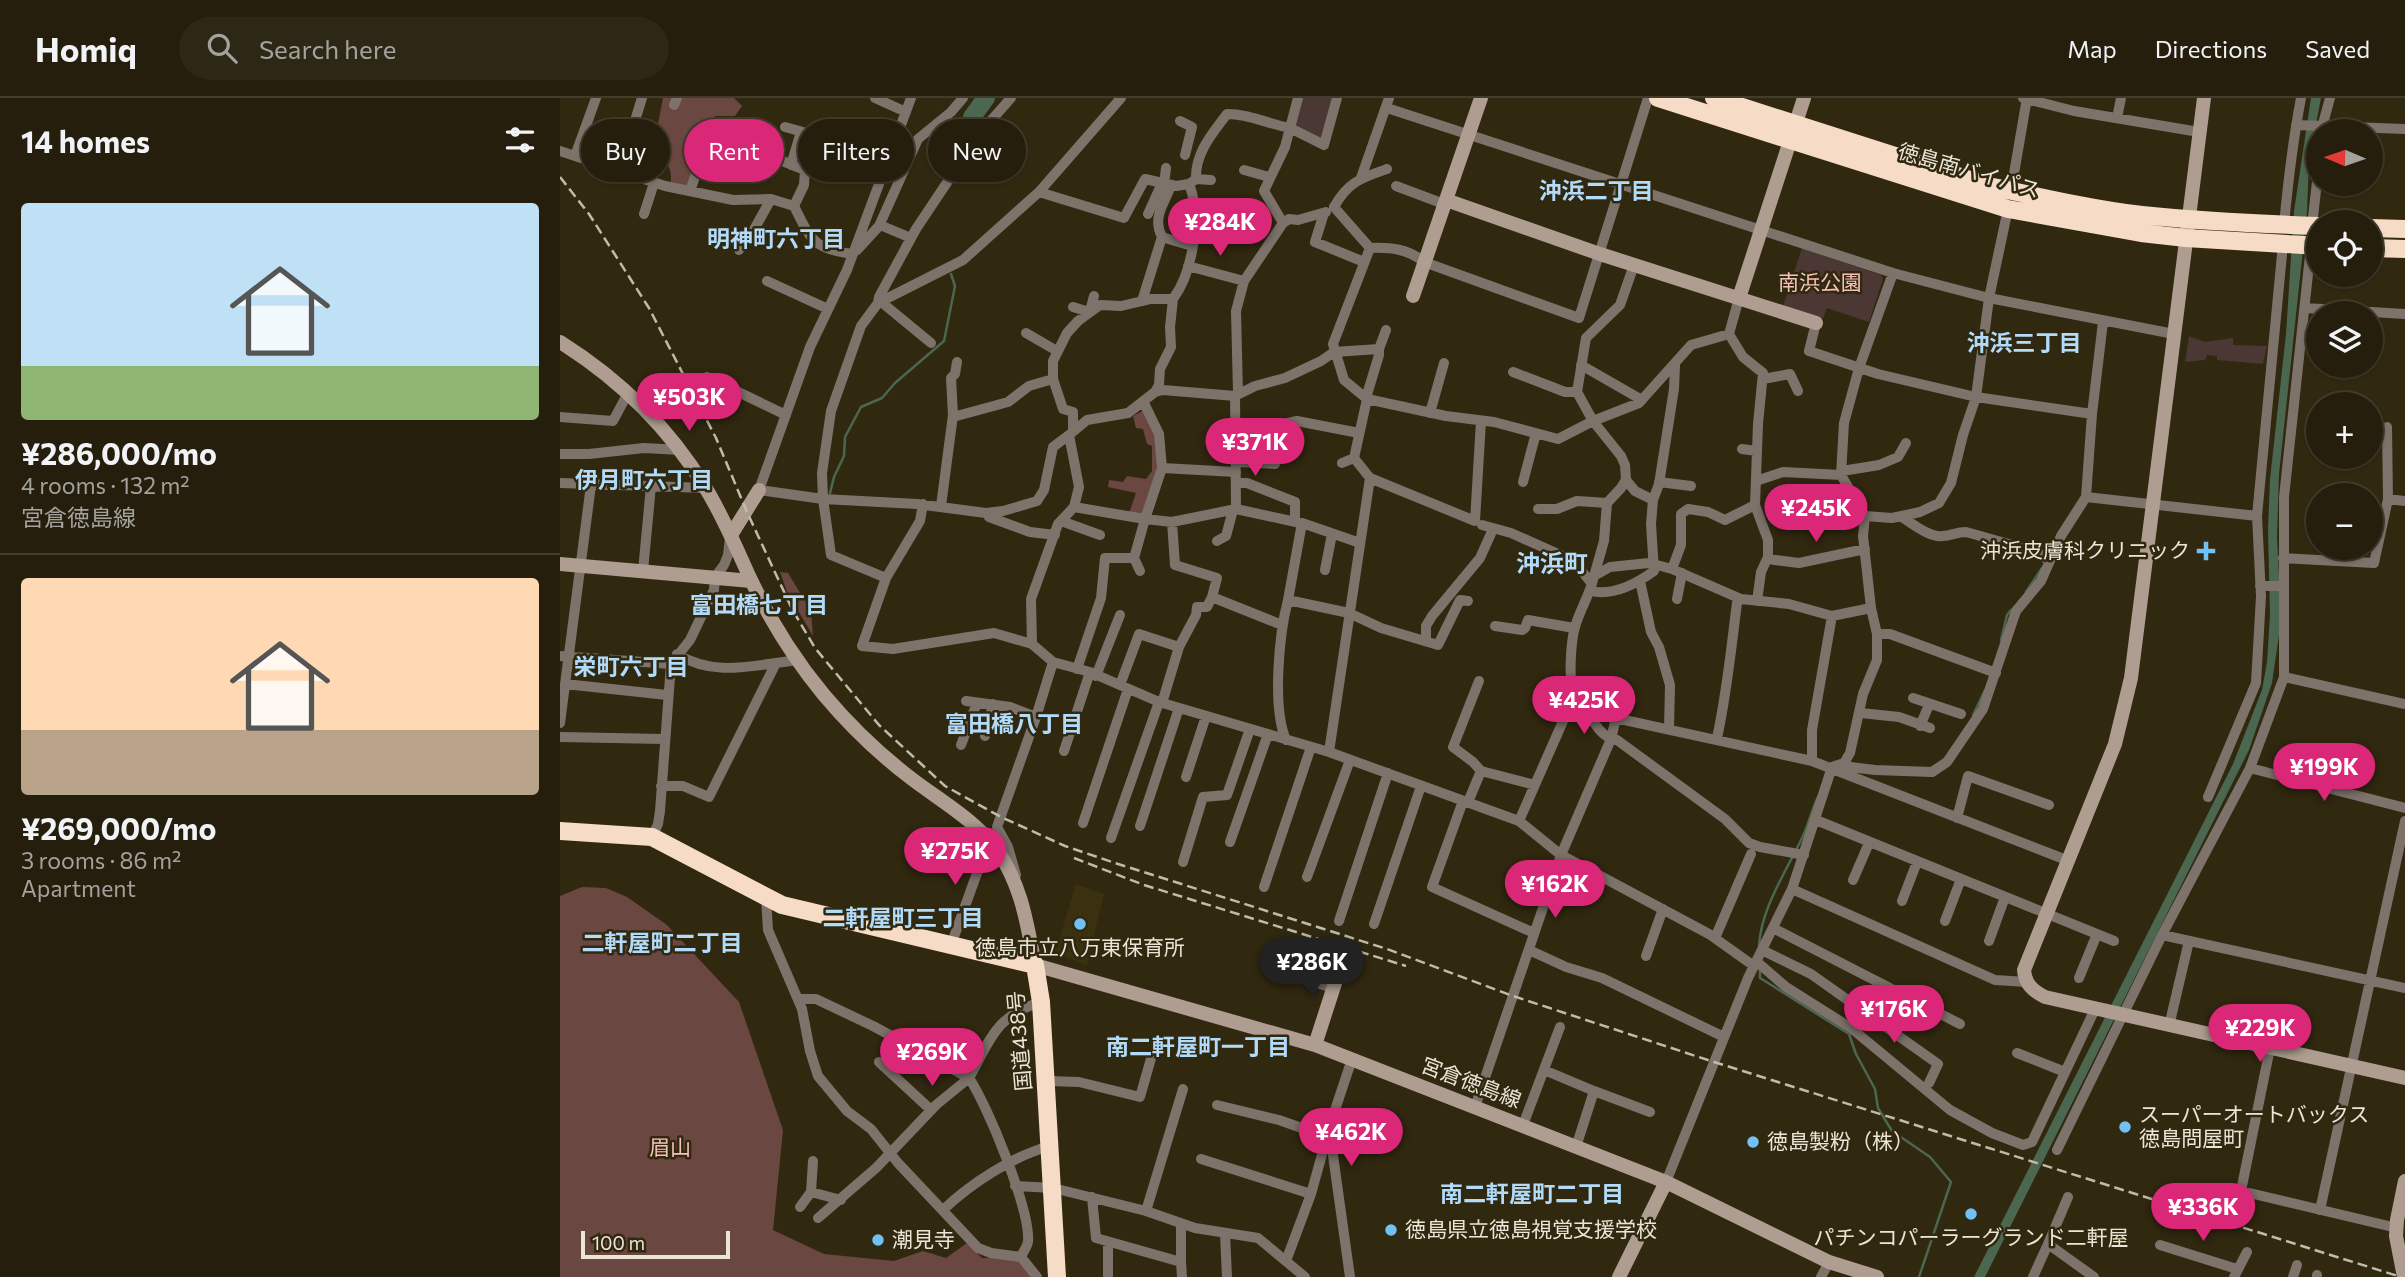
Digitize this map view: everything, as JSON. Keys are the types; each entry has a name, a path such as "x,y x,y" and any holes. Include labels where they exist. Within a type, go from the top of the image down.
{"highway":[{"name":"徳島南バイパス","path":"1658,98 1989,186 2093,208 2142,215 2302,225"},
{"name":"徳島南バイパス","path":"1714,98 1793,132 2008,209 2141,233 2301,245"},
{"path":"2383,228 2405,229"},
{"path":"2383,248 2405,249"},
{"name":"国道438号","path":"560,831 652,837 782,905 1035,965 1041,1002 1047,1082 1056,1277"}],"street":[{"path":"575,156 596,98"},
{"path":"636,119 642,98"},
{"path":"875,98 906,111"},
{"path":"652,837 658,824 671,664 690,640 714,590 715,577 724,565 730,535 758,490 810,347 853,253 911,98"},
{"path":"651,182 733,200 771,199 794,206 811,240 834,252 853,253 880,225 918,139 951,112 963,98"},
{"path":"879,302 879,297 911,238 980,133 1012,98"},
{"path":"886,579 831,555 822,499 822,473 831,411 861,326 879,302 963,260 1039,192 1121,98"},
{"path":"1283,223 1264,191 1285,147 1298,98"},
{"path":"1155,392 1159,385 1160,369 1171,347 1173,299 1184,285 1192,246 1197,213 1193,182 1199,153 1227,114 1246,114 1290,128 1324,145 1337,98"},
{"path":"1413,296 1480,98"},
{"path":"1370,248 1391,247 1416,256 1424,262 1579,318 1648,98"},
{"path":"1757,601 1761,572 1767,559 1768,540 1755,505 1763,373 1743,357 1729,334 1804,98"},
{"path":"2011,191 2026,98 2116,118 2199,132"},
{"path":"2116,118 2121,98"},
{"path":"2204,98 2131,678 2115,744 2024,970 2026,982 2045,997 2405,1078"},
{"path":"2301,98 2288,175 2288,198 2302,225"},
{"path":"2324,119 2330,98"},
{"path":"1361,178 1388,103 1468,136 1893,273 1989,298 2174,334"},
{"path":"1180,121 1192,127 1185,155"},
{"path":"2296,125 2306,127"},
{"path":"785,127 798,131"},
{"path":"2384,129 2405,129"},
{"path":"791,165 798,142"},
{"path":"1189,142 1205,146"},
{"path":"560,151 581,158"},
{"path":"784,162 805,170 804,185 794,206"},
{"path":"1142,302 1163,237 1157,219 1166,184 1166,167"},
{"path":"1217,541 1226,536 1234,510 1237,434 1236,311 1244,281 1283,223 1289,219 1298,220 1324,213 1334,207 1343,192 1361,178 1387,169"},
{"path":"1244,170 1269,177"},
{"path":"1039,192 1124,218 1145,179 1166,184 1211,180"},
{"path":"690,191 693,182"},
{"path":"644,214 654,183"},
{"path":"1148,214 1166,184"},
{"path":"1396,186 1816,324 1809,351 1859,368 1976,397 2092,414"},
{"path":"2302,225 2310,196"},
{"path":"739,250 751,235 771,199"},
{"path":"1334,207 1370,248"},
{"path":"1865,516 1902,517 1939,503 1951,483 1976,397 1989,298 2008,209"},
{"path":"1324,213 1315,242 1364,262"},
{"path":"880,225 911,238"},
{"path":"1163,237 1192,246"},
{"path":"2057,1150 2162,935 2250,768 2284,677 2284,496 2305,308 2301,245"},
{"path":"2208,797 2256,683 2260,641 2257,516 2301,245"},
{"path":"1370,248 1333,344 1344,380 1367,398 1558,439 1642,400 1692,345 1729,334"},
{"path":"1634,265 1620,304 1586,338 1577,392 1592,421 1621,456 1626,480 1636,491 1653,500"},
{"path":"1188,266 1244,281"},
{"path":"1832,767 1844,763 1850,753 1861,713 1863,694 1877,660 1877,634 1871,608 1863,536 1865,516 1841,473 1844,423 1859,368 1893,273"},
{"path":"767,281 828,309"},
{"path":"1089,312 1094,296"},
{"path":"1032,644 1031,599 1061,521 1074,507 1079,487 1071,433 1073,412 1063,409 1053,379 1053,361 1057,351 1067,333 1100,305 1121,306 1173,299"},
{"path":"879,302 931,343"},
{"path":"1073,307 1089,312"},
{"path":"2305,308 2405,314"},
{"path":"1844,763 1850,767 1875,770 1931,772 1947,762 1983,709 2015,611 2040,581 2061,536 2086,497 2103,321"},
{"path":"1386,330 1378,349 1379,355 1354,458 1370,478 1475,521 1481,421"},
{"path":"1026,333 1057,351"},
{"path":"560,342 628,393 657,421 681,450 706,488 751,580 798,660 821,692 860,734 895,766 975,825 989,840 1008,867 1026,909 1035,965"},
{"path":"758,490 822,499 923,504 986,513 1003,511 1037,501 1044,489 1052,447 1087,420 1128,413 1155,392 1163,390 1237,395 1255,386 1285,378 1335,352 1378,349"},
{"path":"941,506 953,417 951,378 955,374 957,362"},
{"path":"1430,413 1444,363"},
{"path":"1581,365 1642,400"},
{"path":"1426,641 1426,626 1432,616 1480,558 1488,527 1511,533 1574,561 1603,593 1640,581 1654,572 1651,524 1653,500 1659,482 1674,389 1675,365"},
{"path":"1513,372 1565,392 1577,392"},
{"path":"1763,379 1790,374 1798,391"},
{"path":"707,377 786,415"},
{"path":"953,417 1008,402 1028,386 1053,379"},
{"path":"560,417 613,421 628,393"},
{"path":"1140,571 1134,558 1162,468 1159,434 1143,401"},
{"path":"1237,434 1297,421 1359,433"},
{"path":"2283,558 2374,563 2388,499 2388,427"},
{"path":"1523,482 1536,433"},
{"path":"1756,481 1783,472 1841,473 1879,465 1898,457 1906,443"},
{"path":"560,454 644,448 681,450"},
{"path":"1742,449 1757,451"},
{"path":"1342,463 1354,458"},
{"path":"1162,468 1236,472 1275,464"},
{"path":"1236,472 1247,483 1295,502 1301,523 1300,565"},
{"path":"1329,752 1370,478"},
{"path":"1626,480 1607,503 1604,541 1592,583 1574,628 1571,660 1573,691 1588,712 1592,723 1726,820 1749,843 1804,855"},
{"path":"1659,482 1690,486"},
{"path":"560,483 706,488"},
{"path":"560,723 565,684 564,657 582,566 591,485"},
{"path":"643,571 651,486"},
{"path":"2086,497 2257,516"},
{"path":"2388,499 2405,500"},
{"path":"1538,509 1556,509 1577,501 1607,503"},
{"path":"923,504 920,521 886,579 862,646 893,649 994,633 1032,644 1053,662 1093,674 1160,702 1250,729 1284,735 1519,821 1562,855 1715,938 1755,964 1851,1028 1950,1110 1992,1133 2023,1145 2032,1142 2096,1007"},
{"path":"1677,599 1681,514 1688,509 1708,512 1725,520 1755,505"},
{"path":"1074,507 1171,522 1234,510 1301,523 1360,543"},
{"path":"986,513 989,517 1030,532 1055,535"},
{"path":"1902,517 1933,535 1943,537 1954,532 1966,532 2037,552 2049,561"},
{"path":"1061,521 1100,535"},
{"path":"1111,838 1179,647 1198,607 1207,607 1217,578 1175,565 1171,522"},
{"path":"1284,735 1279,681 1282,625 1301,523"},
{"path":"1325,570 1332,534"},
{"path":"1767,559 1799,563 1824,553 1865,549"},
{"path":"1077,669 1101,598 1105,558 1134,558"},
{"path":"560,564 751,580"},
{"path":"1592,583 1609,567 1654,564 1741,599 1789,604 1832,616 1871,608"},
{"path":"1640,581 1651,632 1659,647 1670,685 1669,729"},
{"path":"2260,586 2284,586"},
{"path":"1212,597 1282,625"},
{"path":"1717,738 1727,692 1737,603 1741,599"},
{"path":"1288,600 1349,613 1381,628 1438,645 1460,600 1468,601"},
{"path":"1064,751 1119,615"},
{"path":"1812,761 1812,730 1832,616"},
{"path":"1495,626 1522,630 1528,620 1574,628"},
{"path":"1083,824 1139,634 1179,647"},
{"path":"1877,634 1890,634 1996,673"},
{"path":"677,654 688,661 730,670 798,660"},
{"path":"564,657 671,664"},
{"path":"1019,890 1008,847 997,828 1053,662"},
{"path":"662,786 683,786 709,797 776,663"},
{"path":"2284,677 2405,704"},
{"path":"1479,681 1453,747 1481,771 1535,785"},
{"path":"565,684 667,695"},
{"path":"1519,821 1575,694"},
{"path":"1913,698 1961,714"},
{"path":"966,701 1010,707 1036,718"},
{"path":"961,745 977,703"},
{"path":"985,736 993,704"},
{"path":"1861,713 1899,718 1925,727 1929,705"},
{"path":"1140,826 1179,708"},
{"path":"1588,712 1717,738 1832,767 2069,862"},
{"path":"1186,777 1206,716"},
{"path":"1475,1107 1562,855 1611,739 1616,718"},
{"path":"1183,862 1203,797 1227,794 1250,729"},
{"path":"1230,842 1269,734"},
{"path":"560,737 664,739"},
{"path":"1264,887 1311,747"},
{"path":"1307,877 1350,760"},
{"path":"1619,1277 1666,1182 1755,964 1792,890 1832,767"},
{"path":"2250,768 2405,808"},
{"path":"1481,771 1465,802 1432,887 1534,933"},
{"path":"1339,921 1388,773"},
{"path":"1957,818 1968,776 2049,805"},
{"path":"1374,924 1421,786"},
{"path":"1816,820 2114,942"},
{"path":"2320,1210 2405,821"},
{"path":"951,945 989,840"},
{"path":"1853,880 1870,843"},
{"path":"1715,938 1751,854"},
{"path":"1902,901 1917,862"},
{"path":"1945,921 1961,879"},
{"path":"1792,890 1995,980 2026,982"},
{"path":"1989,941 2005,897"},
{"path":"766,898 768,930 798,999 818,1076 847,1111 871,1129 978,1248 991,1253 1021,1257 1037,1277"},
{"path":"1646,956 1663,909"},
{"path":"1773,928 1960,1024"},
{"path":"2079,978 2097,934"},
{"path":"2162,935 2405,988"},
{"path":"2169,1026 2189,941"},
{"path":"1529,950 1566,967 1602,978 1724,1037"},
{"path":"1762,950 1811,974 1938,1064 1929,1083"},
{"name":"宮倉徳島線","path":"1035,965 1315,1045 1666,1182 1829,1262 1877,1277"},
{"path":"1300,978 1334,984 1315,1045"},
{"path":"798,999 816,999 894,1037 968,1078 998,1134 1015,1186 1027,1228 1028,1244 1021,1257"},
{"path":"818,1218 841,1200 931,1110 968,1078 1001,1023 1021,1009 1041,1002"},
{"path":"1523,1125 1560,1027"},
{"path":"2270,1048 2241,1191 2396,1228"},
{"path":"2017,1053 2065,1072"},
{"path":"1047,1082 1079,1082 1140,1097 1152,1055"},
{"path":"1286,1261 1311,1194 1352,1059"},
{"path":"879,1062 931,1110"},
{"path":"1544,1070 1650,1112"},
{"path":"1146,1211 1184,1089"},
{"path":"1576,1147 1594,1091"},
{"path":"1217,1105 1329,1135"},
{"path":"1329,1135 1350,1277"},
{"path":"943,1210 965,1190 1008,1164 1031,1151 1050,1146"},
{"path":"1201,1159 1311,1194"},
{"path":"800,1207 811,1192 813,1161"},
{"path":"2404,1277 2396,1228 2405,1181"},
{"path":"1015,1186 1053,1188 1146,1211 1181,1223 1258,1238 1306,1277"},
{"path":"811,1192 841,1200"},
{"path":"1092,1197 1096,1238 1181,1262"},
{"path":"2033,1277 2068,1197"},
{"path":"1181,1223 1182,1277"},
{"path":"1225,1233 1227,1277"},
{"path":"1108,1241 1108,1277"},
{"path":"2048,1244 2094,1277"},
{"path":"2160,1245 2235,1273 2247,1252"},
{"path":"1821,1277 1829,1262"},
{"path":"2292,1277 2297,1265"}],"shaded area":[{"path":"2311,98 2321,98 2317,119 2308,119"},
{"path":"2306,131 2307,210 2279,474 2279,635 2272,683 2249,750 1985,1277 1974,1277 2233,764 2262,690 2270,615 2270,479 2286,334 2294,211"},
{"name":"徳島市立八万東保育所","path":"1076,884 1104,894 1087,965 1055,953"}],"green space":[{"path":"663,98 734,98 742,106 735,116 684,119 684,182 690,182 688,187 670,185 670,119 659,119"},
{"path":"1302,98 1333,98 1321,139 1294,126"},
{"name":"南浜公園","path":"1802,248 1881,275 1883,279 1869,322 1827,308 1823,319 1783,306"},
{"path":"2189,336 2205,342 2233,338 2233,345 2267,346 2263,364 2217,360 2217,356 2207,355 2205,360 2185,362"},
{"path":"1144,410 1156,439 1157,463 1142,516 1129,513 1136,493 1108,487 1109,480 1123,482 1127,476 1146,479 1152,471 1152,446 1147,444 1143,429 1136,428 1133,416"},
{"path":"780,572 788,573 811,611 813,636 787,592"},
{"name":"眉山","path":"582,887 606,888 627,897 667,925 739,1002 783,1130 773,1230 824,1254 894,1261 923,1251 946,1258 967,1243 982,1258 1016,1257 1033,1277 560,1277 560,896"}],"waterway":[{"path":"972,117 986,98"},
{"path":"830,493 844,456 845,437 861,407 882,398 895,383 944,341 955,286 951,274"},
{"path":"2047,555 2053,543"},
{"path":"2026,592 2042,568"},
{"path":"2001,640 2007,615 2011,610"},
{"path":"1973,715 1985,690"},
{"path":"1759,946 1769,904 1804,833 1818,797"},
{"path":"1760,970 1760,978 1849,1034 1856,1054 1875,1089 1878,1108 1892,1131 1930,1157 1951,1182 1919,1277"}],"railway":[{"path":"560,177 589,214 649,308 716,438 792,609 815,648 879,725 945,786 1001,817 1065,846 1115,863 1387,949 1513,996 1714,1062 2401,1277"},
{"path":"1074,858 1144,885 1406,966"}],"place":[{"name":"沖浜皮膚科クリニック","path":"2206,551"},
{"name":"徳島市立八万東保育所","path":"1080,924"},
{"name":"スーパーオートバックス 徳島問屋町","path":"2125,1127"},
{"name":"徳島製粉（株）","path":"1753,1142"},
{"name":"パチンコパーラーグランド二軒屋","path":"1971,1214"},
{"name":"徳島県立徳島視覚支援学校","path":"1391,1230"},
{"name":"潮見寺","path":"878,1240"}],"district":[{"name":"沖浜二丁目","path":"1596,191"},
{"name":"明神町六丁目","path":"776,239"},
{"name":"沖浜三丁目","path":"2024,343"},
{"name":"伊月町六丁目","path":"644,480"},
{"name":"沖浜町","path":"1552,564"},
{"name":"富田橋七丁目","path":"759,605"},
{"name":"栄町六丁目","path":"631,667"},
{"name":"富田橋八丁目","path":"1014,724"},
{"name":"二軒屋町三丁目","path":"903,918"},
{"name":"二軒屋町二丁目","path":"662,943"},
{"name":"南二軒屋町一丁目","path":"1198,1047"},
{"name":"南二軒屋町二丁目","path":"1532,1194"}]}
